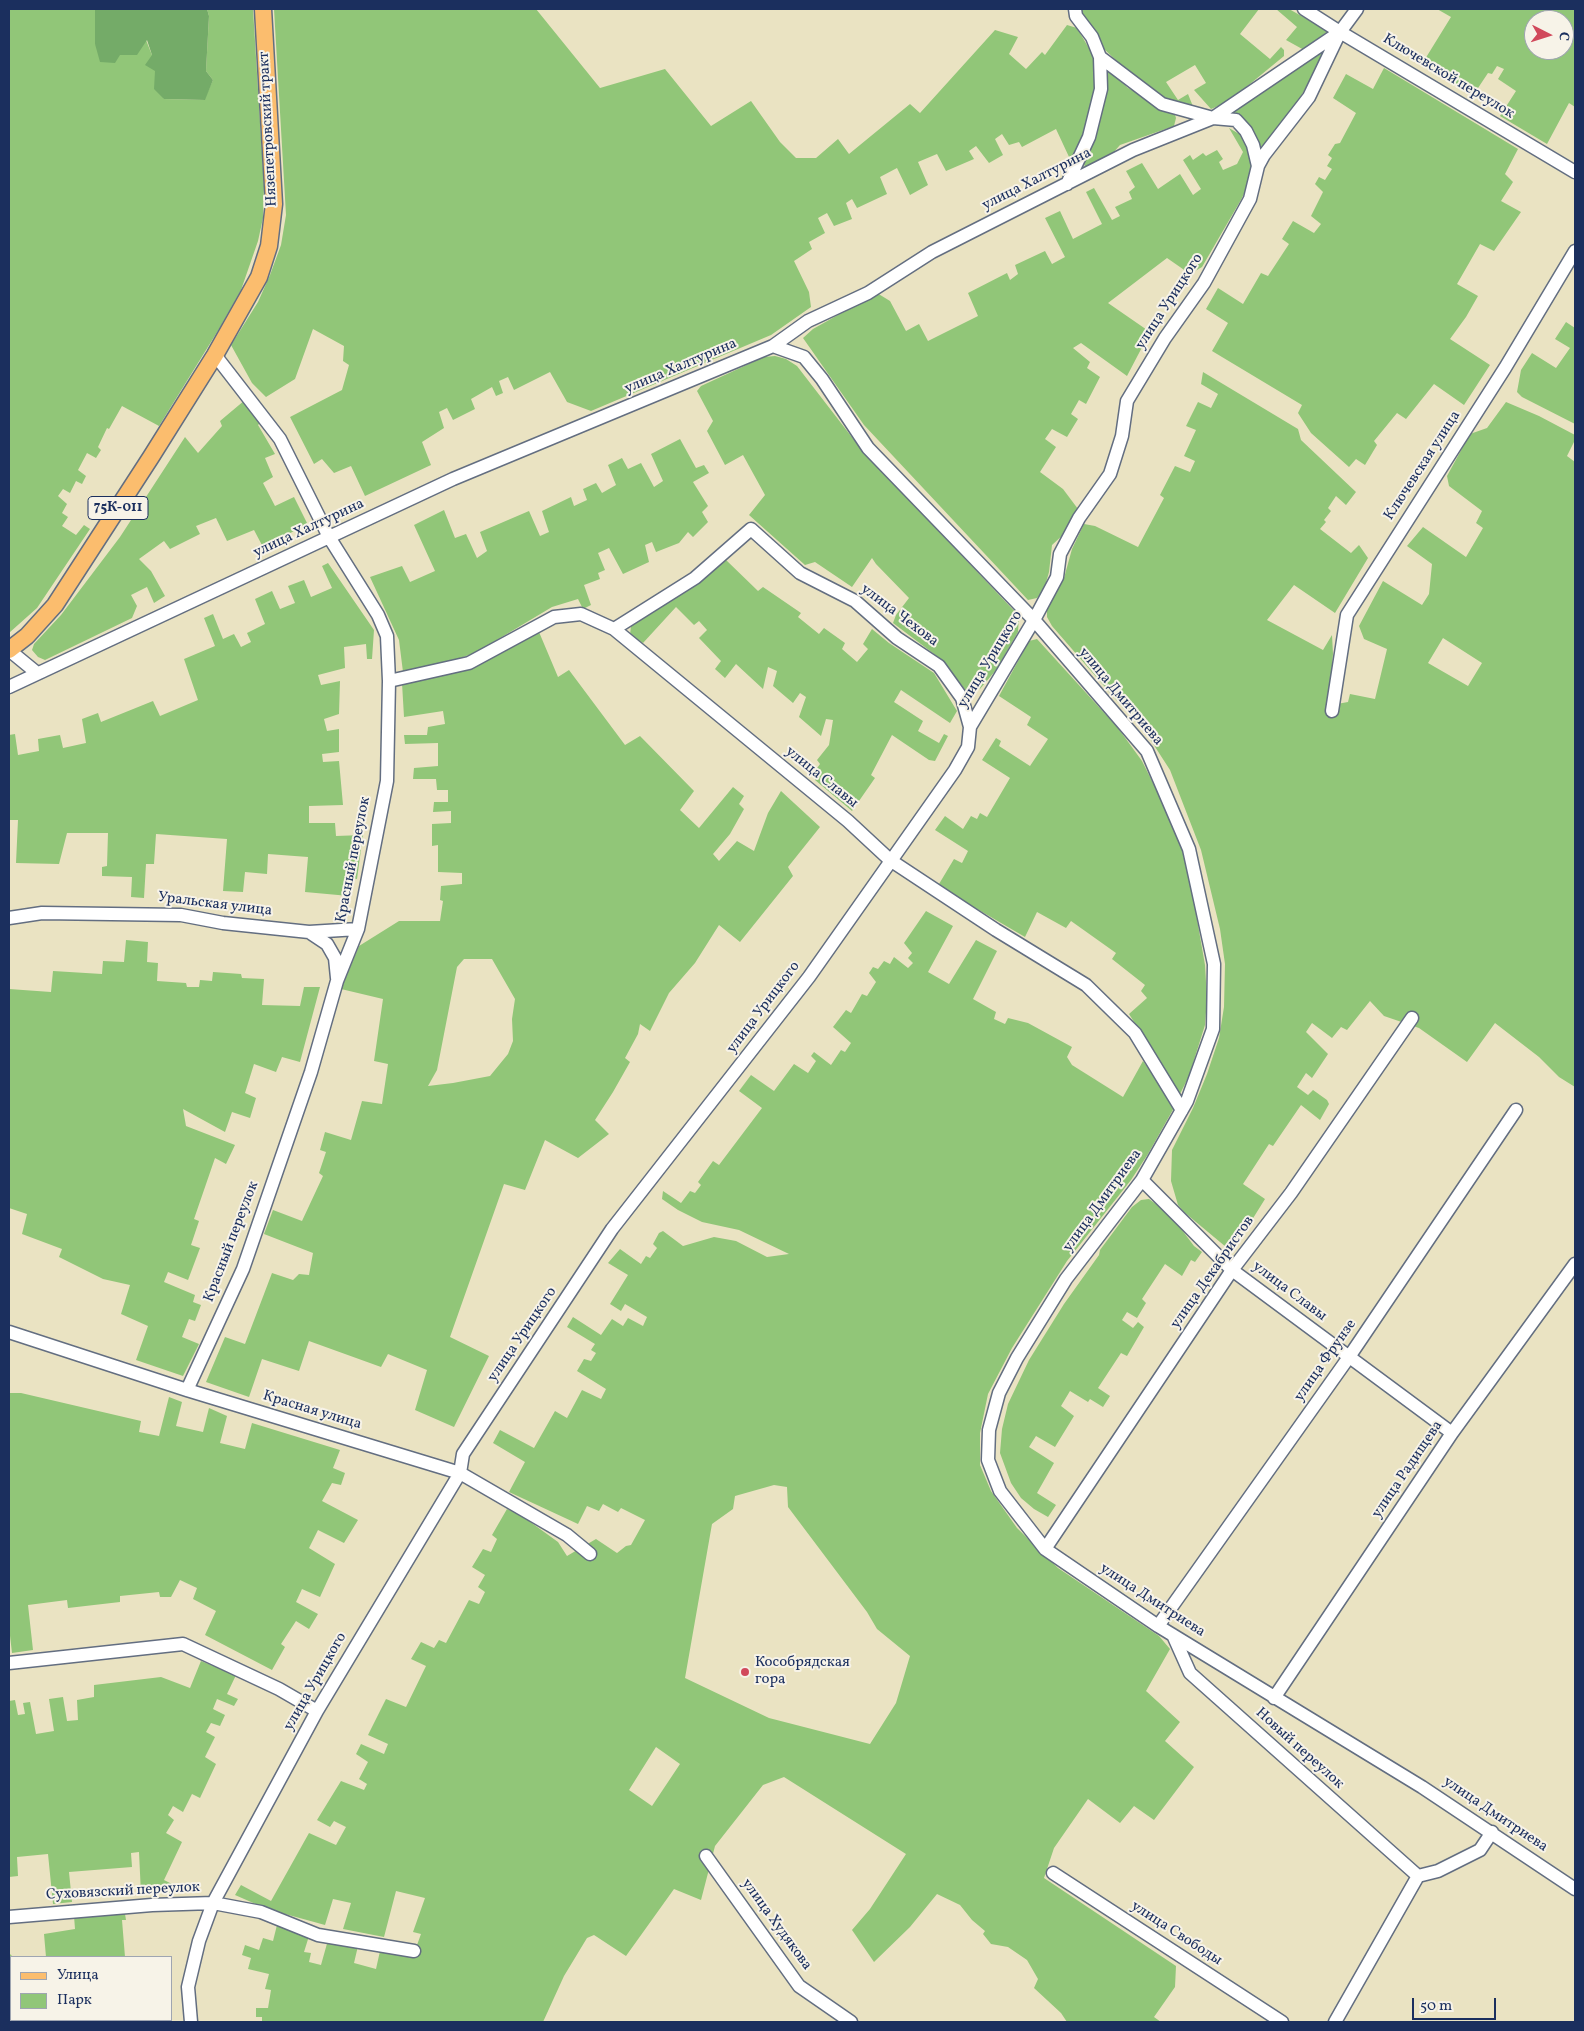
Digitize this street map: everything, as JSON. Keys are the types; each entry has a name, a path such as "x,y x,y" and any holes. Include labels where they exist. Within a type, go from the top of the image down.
{"main road":[{"name":"Нязепетровский тракт","path":"215,355 259,277 269,246 274,204 263,9"},
{"name":"75К-011","path":"9,650 27,636 55,605 152,458 215,355"}],"street":[{"path":"1067,184 1089,137 1101,89 1100,58 1092,37 1076,16 1075,9"},
{"name":"Ключевской переулок","path":"1304,9 1575,172"},
{"name":"улица Урицкого","path":"191,2022 188,1987 199,1941 213,1903 316,1711 460,1473 463,1454 612,1229 809,977 955,770 968,746 970,727 1034,620 1056,577 1060,554 1078,518 1110,474 1122,436 1127,401 1165,338 1204,283 1250,199 1258,166 1264,155 1309,98 1340,32 1357,9"},
{"name":"улица Халтурина","path":"9,687 453,480 773,346 808,321 868,293 932,252 1133,150 1213,118 1340,32"},
{"path":"1100,58 1162,104 1213,118 1236,120 1253,145 1258,166"},
{"name":"Ключевская улица","path":"1332,711 1347,615 1505,368 1575,251"},
{"name":"улица Дмитриева","path":"773,346 804,356 822,379 868,448 1034,620 1148,751 1189,849 1214,964 1213,1029 1182,1110 1142,1180 1066,1279 1017,1358 999,1393 989,1430 988,1460 1000,1491 1045,1549 1158,1626 1422,1787 1575,1889"},
{"name":"Красный переулок","path":"187,1390 243,1269 311,1072 337,981 358,929 386,781 389,681 387,636 378,615 330,537 280,439 215,355"},
{"name":"улица Чехова","path":"614,629 695,578 751,529 800,573 855,601 897,638 939,666 962,698 970,727"},
{"name":"улица Славы","path":"389,681 469,663 554,618 581,614 614,629 848,821 890,860 996,930 1086,985 1136,1033 1182,1110"},
{"path":"9,650 37,673"},
{"name":"Уральская улица","path":"9,918 42,913 180,915 223,923 309,932 358,929"},
{"path":"309,932 327,944 335,958 337,981"},
{"name":"улица Декабристов","path":"1045,1549 1232,1270 1292,1193 1412,1018"},
{"name":"улица Фрунзе","path":"1158,1626 1350,1357 1516,1110"},
{"name":"улица Славы","path":"1142,1180 1232,1270 1452,1434"},
{"name":"улица Радищева","path":"1274,1698 1452,1434 1575,1264"},
{"name":"Красная улица","path":"9,1332 187,1390 460,1473 567,1535 590,1554"},
{"name":"Новый переулок","path":"1173,1635 1190,1673 1418,1876"},
{"path":"9,1662 183,1644 279,1689 316,1711"},
{"path":"1336,2022 1418,1876 1438,1871 1480,1850 1492,1832"},
{"name":"улица Худякова","path":"706,1856 799,1986 851,2022"},
{"name":"улица Свободы","path":"1053,1873 1282,2022"},
{"name":"Суховязский переулок","path":"9,1917 152,1905 213,1903 261,1912 318,1935 414,1951"}],"green space":[{"path":"9,9 95,9 95,44 120,55 146,40 164,99 204,100 213,80 206,71 209,16 207,9 253,9 264,186 263,218 258,241 241,290 219,329 159,426 122,406 109,429 107,428 98,447 101,450 96,458 87,453 78,470 86,476 82,484 76,481 70,493 63,489 58,496 67,504 62,513 68,517 62,526 76,535 84,525 90,529 37,608 9,633"},
{"path":"95,9 207,9 209,16 206,71 213,80 205,100 164,99 154,89 155,71 145,65 152,55 147,40 137,55 120,55 115,63 100,62 95,44"},
{"path":"274,9 536,9 600,88 665,69 711,126 751,101 780,142 796,158 816,158 838,139 849,154 910,104 920,113 995,30 1018,37 1009,54 1026,69 1042,52 1045,55 1067,25 1077,28 1090,50 1096,67 1096,81 1086,133 1070,159 1056,129 1022,147 1019,142 1009,145 1002,134 995,139 1003,155 989,163 976,146 969,151 974,159 946,171 937,154 918,162 928,185 910,195 897,168 880,177 887,194 857,208 852,199 846,203 852,219 834,226 827,213 818,218 825,233 809,242 812,249 794,261 809,292 811,307 771,335 591,411 567,402 550,372 514,390 508,377 499,381 503,393 496,396 492,387 471,399 475,409 453,420 447,408 439,412 444,428 422,442 431,465 365,496 351,466 334,473 322,459 314,464 290,417 342,390 349,365 343,361 344,346 313,329 295,379 266,397 252,383 231,345 258,302 270,275 281,245 286,215"},
{"path":"1080,9 1259,9 1240,34 1270,59 1281,47 1284,50 1284,56 1228,102 1211,109 1194,90 1206,83 1195,65 1166,82 1178,100 1188,94 1194,109 1169,102 1119,63 1104,49 1081,14"},
{"path":"1276,9 1289,9 1328,31 1304,50 1286,40 1297,27"},
{"path":"1437,9 1575,9 1575,107 1569,103 1547,144 1500,116 1516,91 1498,79 1504,69 1497,66 1492,74 1488,73 1474,94 1422,64 1451,17"},
{"path":"1329,46 1296,105 1259,150 1226,115"},
{"path":"1105,67 1128,88 1174,112 1176,118 1174,126 1120,145 1113,153 1086,170 1084,164 1094,138"},
{"path":"1384,68 1518,149 1505,174 1513,182 1501,201 1521,212 1494,251 1480,244 1457,284 1478,296 1450,339 1490,365 1464,405 1434,384 1406,419 1397,413 1374,441 1377,445 1365,465 1356,459 1349,467 1311,433 1298,413 1302,405 1212,351 1228,323 1206,309 1218,288 1243,304 1261,273 1268,276 1289,244 1282,239 1293,221 1314,233 1321,224 1311,216 1323,192 1315,184 1319,177 1325,180 1332,169 1327,166 1332,158 1328,155 1335,144 1340,143 1356,113 1333,98 1346,74 1373,89"},
{"path":"1229,128 1241,135 1247,144 1252,169 1249,183 1242,198 1202,267 1190,274 1167,258 1108,303 1150,332 1127,376 1081,343 1073,348 1090,362 1087,368 1100,377 1086,404 1079,400 1071,414 1078,419 1067,437 1052,429 1045,439 1056,447 1040,472 1063,489 1078,509 1065,533 1052,545 1049,572 1044,590 1037,598 1028,600 864,425 803,338 813,329 877,293 890,301 906,331 919,324 928,341 978,316 968,293 1007,273 1010,280 1018,274 1015,265 1045,251 1052,264 1065,257 1045,218 1060,211 1073,239 1102,224 1086,192 1094,188 1112,220 1120,216 1115,207 1132,199 1129,192 1135,187 1126,171 1142,163 1158,189 1180,174 1193,195 1201,189 1183,160 1190,155 1193,160 1203,153 1206,156 1217,150 1223,159 1219,162 1223,170 1237,164 1243,152"},
{"path":"1566,322 1575,328 1575,424 1522,397 1517,392 1521,370 1532,353 1556,368 1570,348 1555,339"},
{"path":"775,356 786,359 797,366 861,449 1019,616 1018,632 996,670 980,689 967,692 942,660 893,623 896,615 909,598 872,558 852,587 815,562 805,565 749,515 765,495 743,455 725,465 707,431 713,421 697,391 701,386 764,357"},
{"path":"1203,372 1298,429 1301,440 1356,492 1346,505 1336,496 1328,508 1331,511 1324,520 1326,522 1320,529 1351,553 1359,545 1368,558 1335,613 1294,585 1267,620 1323,650 1332,635 1333,654 1330,688 1326,706 1348,702 1350,694 1375,699 1387,649 1364,639 1359,626 1383,581 1422,605 1429,594 1432,564 1407,546 1423,527 1466,557 1483,528 1476,523 1482,511 1449,486 1447,476 1470,434 1487,428 1506,402 1539,416 1575,435 1575,440 1567,456 1575,462 1575,1087 1559,1077 1539,1057 1495,1023 1467,1062 1419,1028 1384,1016 1370,1001 1347,1030 1341,1027 1332,1038 1312,1023 1306,1032 1328,1054 1312,1078 1306,1073 1297,1087 1308,1095 1313,1090 1327,1100 1329,1104 1320,1120 1301,1105 1273,1146 1269,1144 1243,1184 1265,1199 1232,1252 1184,1212 1178,1205 1171,1181 1172,1150 1193,1108 1207,1074 1219,1038 1224,1007 1225,964 1220,929 1201,850 1170,770 1150,739 1052,626 1047,617 1047,607 1064,578 1072,549 1084,524 1095,526 1138,547 1164,498 1160,495 1175,466 1190,472 1195,461 1184,456 1196,430 1186,426 1198,402 1211,408 1218,394 1201,384","holes":["1443,638 1482,663 1468,686 1428,663"]},
{"path":"245,400 260,423 258,425 275,454 265,458 273,477 263,483 275,506 294,497 307,523 264,549 254,530 227,541 216,518 196,526 200,534 170,549 164,541 139,559 151,571 165,596 154,603 147,587 131,595 137,606 132,618 45,660 38,657 32,650 34,644 61,615 120,537 185,437 198,453 222,426 220,421"},
{"path":"680,439 696,468 704,465 709,473 693,482 708,506 702,512 708,522 693,537 688,532 679,543 656,552 652,542 645,545 649,562 623,574 609,548 598,553 605,570 598,573 600,579 584,585 591,605 583,609 578,599 552,607 475,653 445,663 403,672 399,640 370,577 402,566 410,582 435,571 414,525 444,510 455,538 466,534 477,558 487,551 480,532 529,511 540,536 549,532 542,511 571,497 574,506 587,500 583,489 596,483 602,493 616,485 608,465 622,458 628,469 641,463 654,487 663,481 651,454"},
{"path":"725,559 758,591 763,587 801,613 798,617 819,634 824,628 845,643 842,649 857,662 868,649 863,644 872,629 889,643 934,673 957,711 950,723 901,690 894,702 923,721 918,731 939,743 944,734 948,736 935,761 929,760 892,735 871,775 875,778 852,811 815,780 815,771 820,764 817,760 829,745 833,720 826,719 821,736 799,717 806,697 800,693 793,703 773,686 777,671 768,667 763,689 736,664 725,678 715,669 721,661 699,638 707,630 699,621 694,625 676,607 643,643 630,635 631,626 685,591"},
{"path":"328,563 374,630 372,659 367,659 366,644 344,647 345,668 318,675 321,685 340,681 339,714 324,719 327,731 339,729 339,752 322,754 323,762 339,761 343,805 309,806 309,823 335,823 336,836 363,835 357,879 351,878 349,896 305,892 308,857 268,854 267,874 245,872 243,892 223,891 227,839 156,834 154,864 146,864 144,898 131,897 132,877 102,876 102,867 107,866 108,833 67,833 59,864 16,863 18,820 9,820 9,735 15,734 18,755 39,751 38,739 60,735 63,748 86,743 82,719 98,713 101,722 153,701 160,716 198,700 184,659 215,646 204,618 213,614 223,639 234,634 241,647 251,642 247,633 265,624 255,599 272,591 280,609 295,603 288,586 304,580 311,597 332,588 322,566"},
{"path":"539,632 558,677 569,670 625,745 640,736 694,791 680,810 699,828 733,787 744,796 739,804 744,809 730,834 713,854 719,861 737,841 754,851 768,813 781,791 820,827 788,867 793,876 740,942 719,925 695,963 669,993 650,1031 640,1024 638,1034 625,1058 630,1062 595,1120 609,1134 578,1158 545,1140 525,1190 504,1184 450,1337 489,1356 454,1427 415,1410 427,1370 388,1354 381,1367 309,1341 299,1371 262,1359 249,1397 206,1382 225,1337 245,1344 272,1273 293,1280 299,1274 309,1275 313,1253 264,1234 273,1210 302,1221 323,1176 319,1173 326,1152 320,1150 325,1132 351,1140 362,1101 382,1104 388,1064 374,1061 383,999 341,989 359,946 399,921 440,921 443,901 440,900 441,886 462,884 462,873 438,872 438,845 432,846 432,824 451,823 451,811 433,812 434,802 448,802 448,790 437,790 436,779 413,779 414,768 438,766 438,743 405,744 404,735 427,735 428,727 445,724 443,711 404,717 402,683 470,668","holes":["464,959 492,959 515,999 512,1019 513,1041 508,1054 490,1076 428,1086 437,1070 457,967"]},
{"path":"1037,639 1118,728 1142,761 1181,845 1194,902 1205,965 1207,999 1205,1025 1189,1076 1180,1094 1129,1014 1147,998 1141,991 1145,985 1112,959 1116,953 1071,921 1066,928 1037,912 1025,937 960,899 939,884 954,859 962,863 968,851 935,830 945,816 963,829 971,816 977,819 980,813 987,817 1010,778 982,760 996,738 1001,741 999,746 1030,766 1048,739 1027,725 1031,717 999,696 1029,641"},
{"path":"926,911 953,926 928,972 949,984 976,940 997,951 973,999 996,1012 994,1019 1005,1024 1008,1018 1028,1023 1072,1047 1067,1057 1072,1065 1123,1097 1143,1061 1175,1106 1131,1180 1067,1261 1012,1348 988,1394 980,1433 980,1465 991,1491 1017,1528 1058,1568 1159,1636 1170,1649 1146,1691 1180,1722 1165,1741 1194,1767 1154,1820 1134,1806 1120,1823 1088,1799 1054,1848 1044,1878 1176,1966 1175,1987 1154,2017 1161,2022 1067,2022 1061,2013 1034,1988 1038,1979 1027,1960 1008,1947 991,1944 983,1934 985,1931 972,1920 960,1905 937,1894 910,1927 874,1962 852,1930 870,1909 906,1854 784,1777 763,1785 715,1846 701,1900 674,1889 626,1956 594,1935 587,1938 564,1976 543,2022 262,2022 262,2017 256,2017 256,2008 268,2008 271,1990 265,1989 269,1974 248,1969 251,1958 242,1955 245,1945 259,1950 263,1938 273,1941 277,1925 309,1936 304,1952 311,1953 309,1962 321,1965 328,1940 358,1946 354,1963 376,1969 380,1951 413,1956 421,1934 413,1932 425,1898 396,1891 384,1937 343,1929 351,1903 333,1899 325,1925 267,1909 235,1895 241,1885 271,1901 309,1833 336,1845 346,1827 334,1821 330,1827 317,1820 341,1781 364,1790 367,1784 359,1779 368,1762 356,1754 361,1744 384,1754 388,1744 368,1735 386,1699 406,1707 426,1666 411,1659 421,1642 434,1648 439,1640 446,1643 469,1600 479,1604 485,1592 478,1587 485,1575 472,1567 483,1549 491,1552 497,1539 492,1535 507,1509 522,1516 558,1542 567,1556 596,1539 617,1553 626,1546 631,1545 645,1520 621,1508 618,1512 603,1504 599,1511 587,1506 578,1524 509,1492 525,1462 493,1443 500,1430 534,1448 555,1411 567,1418 582,1390 601,1399 606,1389 577,1371 584,1359 591,1361 596,1353 591,1350 595,1344 567,1327 573,1317 601,1335 612,1319 623,1326 628,1318 643,1326 647,1317 625,1304 621,1311 610,1304 628,1275 608,1263 620,1249 641,1264 646,1256 650,1258 657,1248 653,1244 659,1233 663,1231 683,1246 714,1237 736,1241 767,1257 789,1254 739,1230 702,1222 678,1210 662,1199 663,1191 681,1203 690,1191 695,1193 701,1185 698,1182 713,1161 719,1165 762,1108 739,1091 751,1075 774,1091 794,1064 808,1073 816,1061 811,1056 814,1052 831,1065 841,1050 845,1052 851,1043 833,1027 846,1010 851,1013 862,994 867,996 876,982 869,973 873,967 878,969 884,961 890,964 894,957 908,968 913,963 908,958 912,953 904,943","holes":["774,1485 787,1487 788,1507 867,1612 877,1629 910,1656 896,1703 870,1744 769,1718 685,1678 712,1524 733,1509 735,1496","656,1747 680,1764 652,1806 629,1790"]},
{"path":"126,940 148,942 147,962 158,963 157,981 186,983 187,987 199,987 200,980 212,981 213,972 241,974 242,978 264,979 262,1005 300,1006 304,987 320,987 300,1062 282,1057 276,1072 254,1064 245,1093 256,1098 250,1118 232,1112 225,1132 183,1109 186,1126 235,1145 226,1164 215,1158 194,1219 199,1221 191,1245 200,1248 188,1280 168,1272 164,1282 195,1295 193,1302 201,1305 195,1321 189,1319 182,1337 199,1344 183,1376 136,1360 148,1326 121,1314 130,1285 103,1279 59,1257 62,1249 22,1234 27,1214 9,1208 9,989 51,992 53,971 102,974 103,961 124,962"},
{"path":"1149,1199 1179,1226 1194,1246 1202,1252 1195,1262 1191,1260 1182,1276 1165,1264 1142,1299 1146,1303 1137,1318 1127,1312 1122,1320 1133,1328 1138,1322 1144,1327 1127,1356 1121,1353 1098,1388 1110,1396 1103,1407 1090,1399 1088,1402 1070,1391 1061,1406 1074,1416 1055,1447 1036,1436 1029,1447 1054,1463 1037,1493 1056,1505 1048,1517 1034,1509 1021,1498 1011,1483 1000,1453 1002,1429 1008,1404 1029,1360 1064,1304 1099,1255 1100,1250 1132,1207 1141,1200"},
{"path":"9,1393 21,1393 141,1421 139,1432 159,1436 169,1397 182,1402 176,1426 203,1432 209,1408 227,1416 220,1443 245,1449 252,1423 340,1450 333,1468 345,1473 341,1485 332,1483 322,1501 358,1520 344,1543 318,1530 309,1548 335,1564 320,1597 302,1589 296,1602 318,1614 309,1629 296,1621 281,1644 285,1647 272,1670 205,1635 216,1611 193,1599 197,1588 180,1580 171,1597 160,1597 159,1592 120,1596 120,1602 68,1608 67,1600 28,1605 33,1650 12,1653 9,1627"},
{"path":"201,1661 236,1675 227,1694 238,1699 234,1706 217,1699 213,1709 225,1715 220,1726 211,1723 206,1732 215,1737 205,1757 216,1764 200,1798 192,1794 183,1812 173,1806 168,1815 174,1820 166,1833 182,1842 164,1880 188,1892 141,1894 139,1852 131,1853 132,1867 69,1872 72,1902 53,1904 48,1854 17,1857 18,1876 9,1877 9,1701 15,1700 18,1715 25,1714 23,1703 30,1702 36,1734 54,1731 49,1699 63,1697 67,1721 78,1720 77,1700 94,1697 94,1685 161,1677 190,1688"},
{"path":"125,1914 126,1920 122,1920 125,1956 46,1956 44,1934 75,1929 74,1916"},
{"path":"9,1953 12,1956 10,1956 10,2021 116,2021 116,2022 9,2022"}],"place":[{"name":"Кособрядская гора","path":"745,1672"}]}
